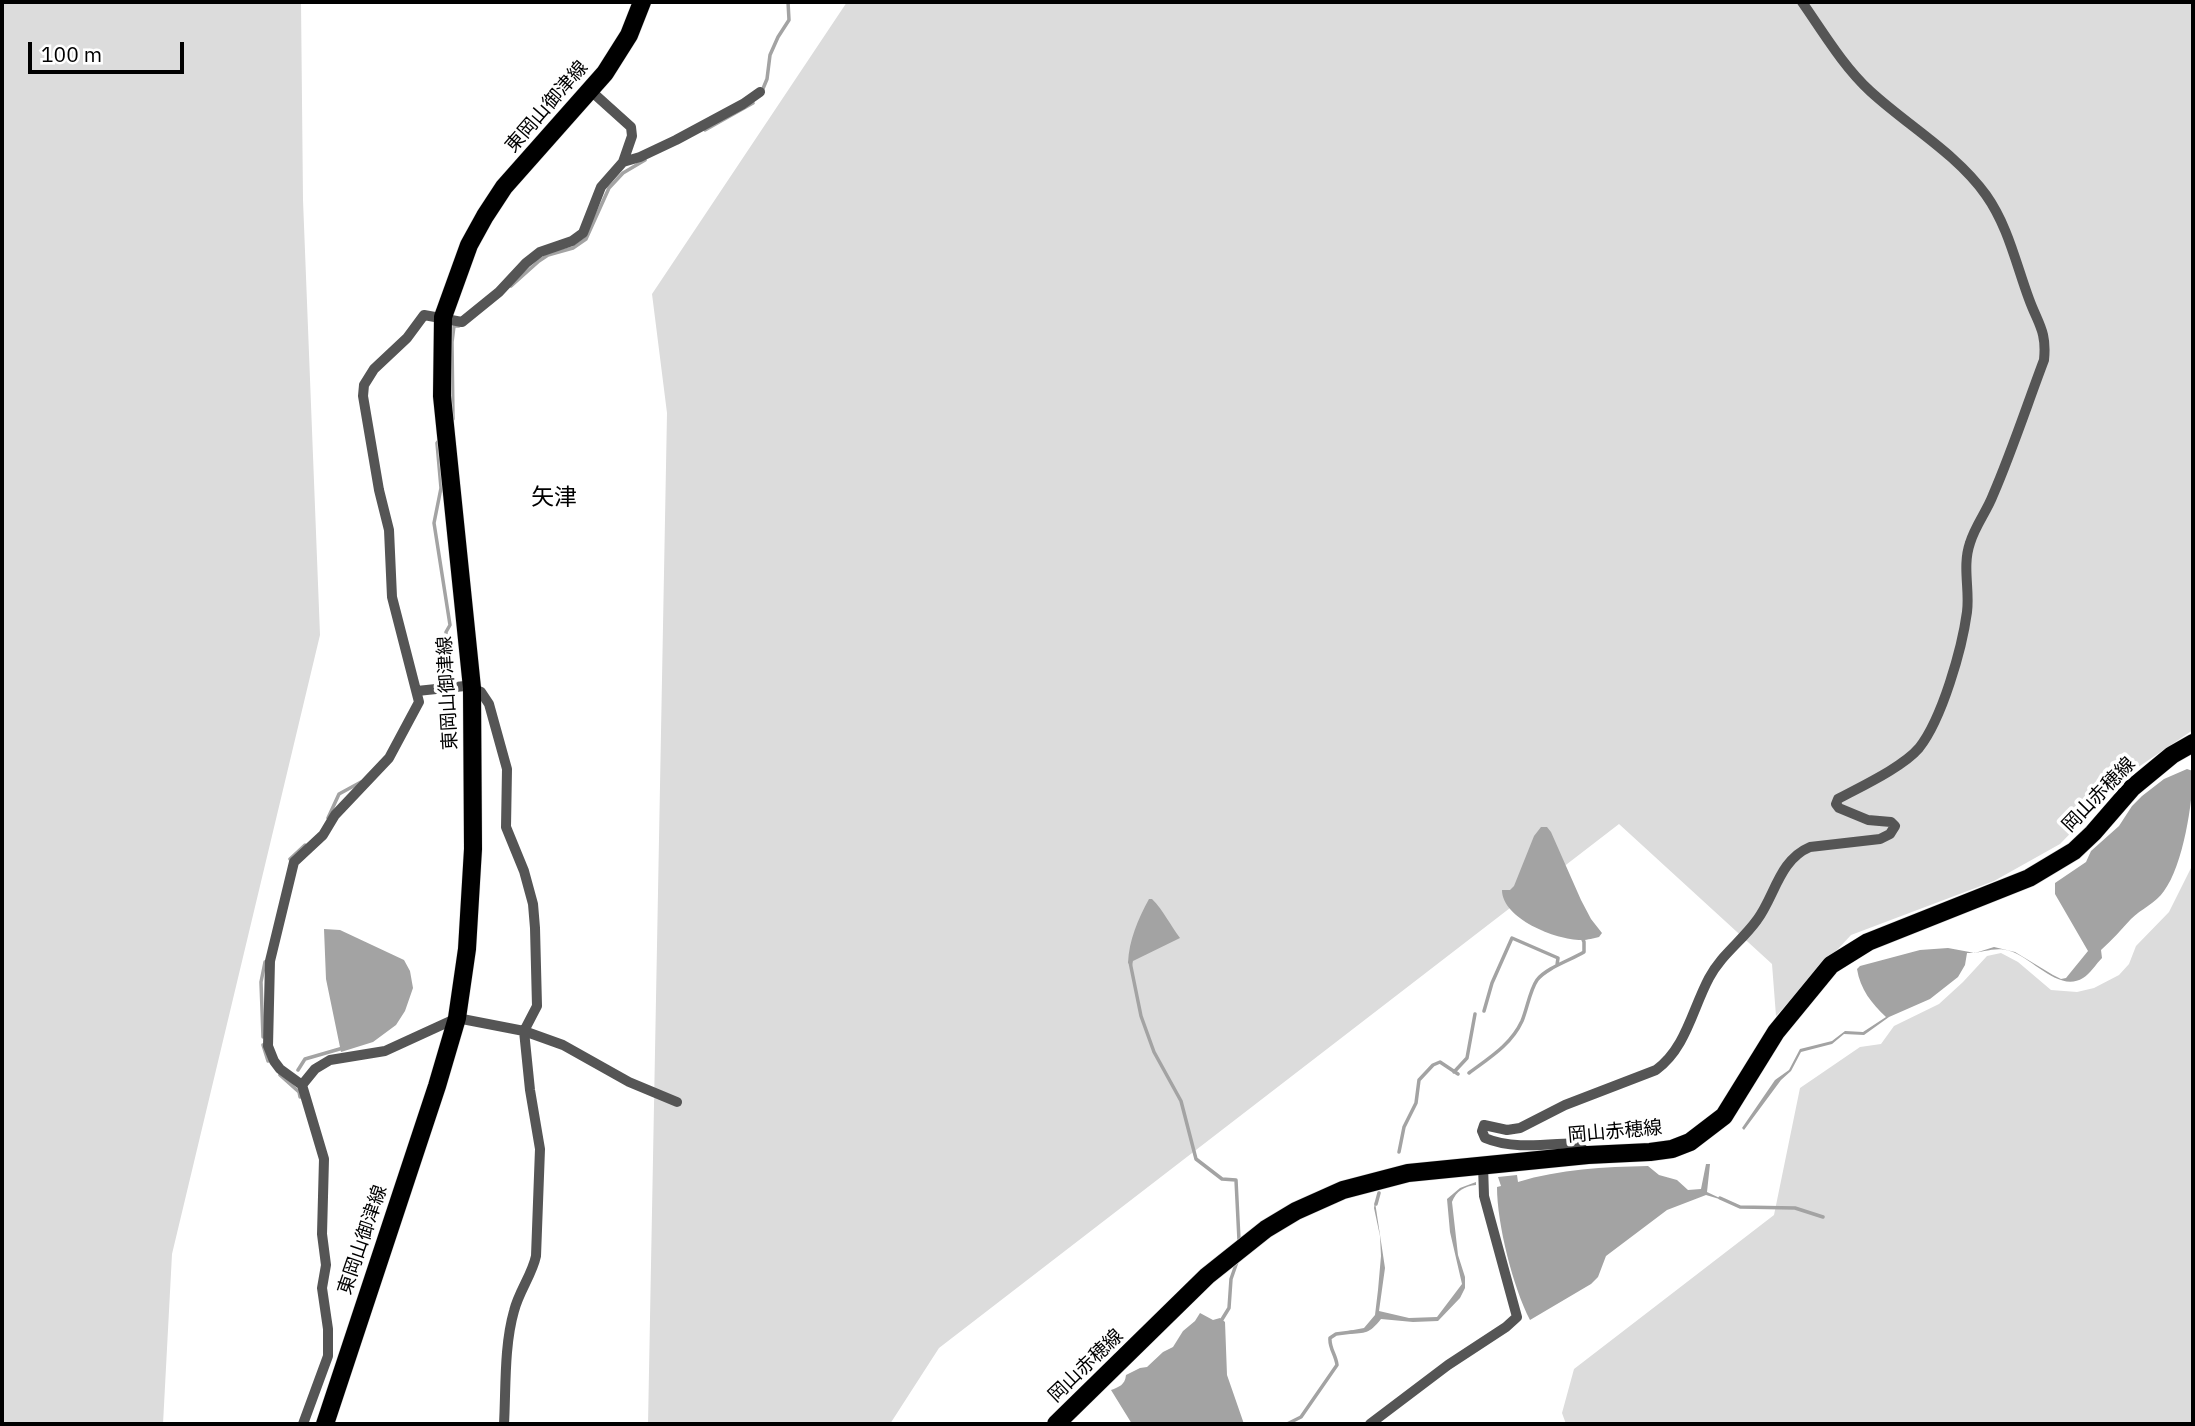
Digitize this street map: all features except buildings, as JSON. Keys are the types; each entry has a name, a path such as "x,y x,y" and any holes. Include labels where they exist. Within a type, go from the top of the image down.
{"main road":[{"name":"東岡山御津線","path":"324,1424 437,1086 457,1018 467,948 473,849 472,688 442,397 443,317 469,245 504,187 605,73 629,35 642,2"},
{"name":"岡山赤穂線","path":"1056,1424 1207,1276 1266,1229 1296,1211 1343,1190 1408,1173 1672,1149 1690,1142 1724,1116 1776,1032 1831,965 1868,942 2029,878 2054,865 2093,833 2132,788 2172,755 2193,743"}],"street":[{"path":"1588,1155 1577,1143 1496,1143 1485,1138 1482,1131 1484,1125 1507,1130 1520,1128 1565,1105 1656,1070 1668,1061 1678,1048 1718,962 1758,920 1786,866 1801,851 1810,847 1880,839 1890,834 1895,826 1891,822 1868,820 1839,808 1836,804 1838,799 1882,776 1918,749 1932,725 1943,700 1964,631 1969,544 1993,497 2044,360 2046,340 2017,260 1987,197 1968,173 1867,88 1839,55 1802,2"},
{"path":"303,1424 326,1366 328,1344 322,1288 326,1265 322,1234 324,1159 302,1084 280,1069 268,1046 269,968 292,870 300,855 323,835 341,808 389,758 418,696 392,597 389,530 362,397 374,369 407,338 424,315 462,322 499,292 540,252 572,241 583,233 601,187 623,162 632,136 631,127 591,91"},
{"path":"623,162 640,158 676,140 760,92"},
{"path":"418,696 451,686 472,688 481,692 489,704 507,769 506,827 524,871 533,904 537,1006 524,1031 540,1149 536,1256 512,1320 504,1424"},
{"path":"302,1084 322,1063 385,1051 457,1018 524,1031 563,1045 629,1082 677,1102"},
{"path":"1370,1424 1448,1365 1507,1328 1517,1318 1484,1196 1483,1165"}],"shaded area":[{"path":"2,2 301,2 303,200 320,635 172,1254 163,1424 2,1424"},
{"path":"847,2 2193,2 2193,730 2128,774 2060,844 1994,881 1851,935 1776,1016 1772,964 1619,824 939,1348 890,1424 648,1424 667,413 652,294"},
{"path":"2187,769 2193,771 2186,833 2171,880 2161,895 2131,919 2101,950 2102,958 2086,976 2065,981 2055,978 2010,951 1999,949 1976,953 1994,947 2015,952 2053,975 2066,978 2088,951 2055,894 2055,883 2086,862 2091,851 2119,826 2142,796 2164,779"},
{"path":"1541,827 1547,827 1551,832 1581,900 1602,933 1599,937 1572,939 1546,932 1521,919 1504,901 1502,890 1510,890 1514,886 1534,836"},
{"path":"2193,864 2193,1424 1566,1424 1562,1413 1574,1369 1774,1215 1800,1088 1860,1047 1881,1044 1894,1026 1939,1004 1987,956 2001,953 2018,962 2051,990 2077,992 2094,988 2119,975 2129,964 2136,946 2169,912"},
{"path":"1149,899 1160,908 1180,938 1133,961 1132,966 1128,963 1132,938"},
{"path":"324,929 340,930 404,960 410,971 413,988 405,1011 396,1025 373,1042 341,1052 326,979"},
{"path":"1948,948 1974,953 1967,953 1965,965 1958,977 1930,999 1889,1017 1864,1035 1844,1034 1832,1044 1801,1052 1791,1071 1781,1080 1744,1130 1742,1128 1775,1080 1789,1070 1800,1049 1832,1041 1845,1031 1863,1032 1886,1017 1864,990 1857,969 1860,966 1920,950"},
{"path":"1706,1164 1710,1164 1707,1192 1726,1201 1706,1195 1667,1210 1606,1256 1598,1277 1591,1284 1530,1320 1512,1273 1503,1237 1497,1187 1501,1186 1498,1177 1517,1175 1518,1182 1566,1171 1648,1166 1659,1175 1677,1180 1688,1190 1701,1189"},
{"path":"1476,1182 1476,1185 1458,1192 1452,1202 1458,1255 1465,1277 1465,1288 1460,1298 1438,1321 1381,1319 1367,1332 1348,1334 1348,1331 1364,1328 1375,1315 1381,1256 1375,1202 1385,1268 1379,1311 1409,1318 1437,1317 1462,1284 1450,1232 1447,1199 1460,1188"},
{"path":"1200,1313 1213,1320 1220,1318 1225,1322 1227,1375 1244,1424 1132,1424 1111,1390 1123,1383 1126,1375 1147,1367 1163,1352 1173,1347 1183,1331"}],"waterway":[{"path":"762,91 767,79 770,55 789,20 788,2"},
{"path":"705,130 753,103"},
{"path":"511,286 548,255 573,248 586,239 609,188 623,173 645,160"},
{"path":"453,419 452,342 454,326 459,326"},
{"path":"440,439 437,443 441,488 434,523 450,625 446,632 452,684"},
{"path":"328,818 339,794 361,782"},
{"path":"290,859 305,845"},
{"path":"1469,1073 1512,1037 1522,1021 1537,980 1552,968 1584,952 1582,937"},
{"path":"1484,1011 1492,983 1512,938 1558,958 1557,965"},
{"path":"263,1037 261,982 265,962"},
{"path":"1130,962 1141,1016 1154,1052 1181,1101 1196,1159 1222,1179 1236,1180 1239,1240"},
{"path":"1454,1072 1467,1058 1475,1014"},
{"path":"263,1045 268,1061"},
{"path":"298,1070 305,1059 343,1048"},
{"path":"1399,1152 1404,1127 1416,1103 1419,1080 1433,1065 1440,1062 1458,1074"},
{"path":"280,1075 299,1092 300,1097"},
{"path":"1376,1204 1379,1193"},
{"path":"1720,1198 1740,1207 1795,1208 1823,1217"},
{"path":"1221,1321 1229,1308 1231,1279 1238,1259"},
{"path":"1287,1424 1301,1417 1337,1365 1330,1338 1336,1334 1352,1332"}],"district":[{"name":"矢津","path":"554,498"}]}
